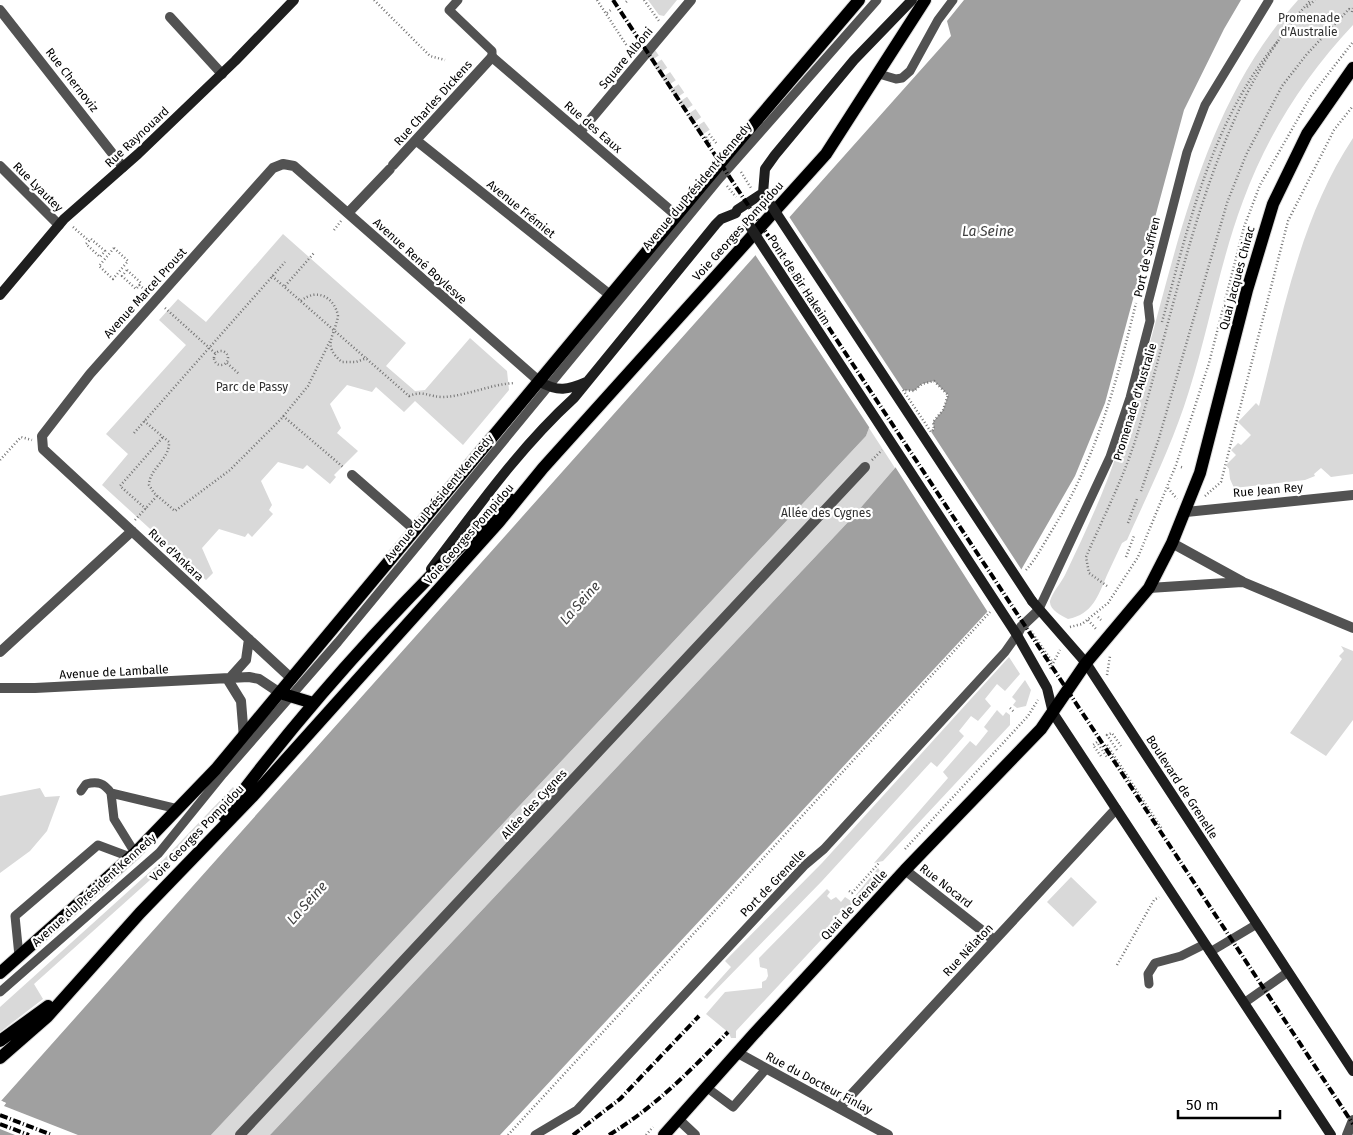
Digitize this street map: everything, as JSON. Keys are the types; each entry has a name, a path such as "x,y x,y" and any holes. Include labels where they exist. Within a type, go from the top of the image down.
{"main road":[{"name":"Rue Raynouard","path":"0,295 61,222 222,74 294,0"},
{"name":"Avenue du Président Kennedy","path":"0,973 133,855 286,695 292,679 416,530 545,385 610,295 859,0"},
{"path":"410,597 490,493 550,420 574,398 716,224 728,215 736,213 758,192 765,168 775,155 854,60 912,0"},
{"name":"Voie Georges Pompidou","path":"0,1058 47,1017 70,989 197,852 259,789 499,522 543,468 826,154 925,0"},
{"name":"Quai Jacques Chirac","path":"1086,663 1149,588 1186,512 1200,473 1247,290 1273,204 1306,134 1353,68"},
{"name":"Pont de Bir Hakeim","path":"758,192 769,202 1038,611"},
{"name":"Pont de Bir Hakeim","path":"736,213 747,222 1017,635 1047,688 1053,713"},
{"path":"545,385 567,390 587,381"},
{"path":"197,852 260,769 313,704 410,597 543,468"},
{"name":"Boulevard de Grenelle","path":"1038,611 1086,663 1353,1071"},
{"name":"Quai de Grenelle","path":"664,1135 905,870 1041,729 1086,663"},
{"path":"286,695 313,704"},
{"path":"1053,713 1331,1135"},
{"path":"0,1041 70,989"}],"street":[{"name":"Square Alboni","path":"580,132 692,0"},
{"name":"Rue Chernoviz","path":"0,10 123,167"},
{"path":"170,17 222,74"},
{"name":"Rue des Eaux","path":"492,57 677,216"},
{"name":"Rue Charles Dickens","path":"345,217 492,57"},
{"name":"Avenue Frémiet","path":"417,140 610,295"},
{"name":"Avenue René Boylesve","path":"282,164 294,166 345,217 545,385"},
{"name":"Avenue Marcel Proust","path":"43,447 42,436 90,374 273,168 282,164"},
{"name":"Rue Lyautey","path":"0,166 61,222"},
{"name":"Rue d'Ankara","path":"43,447 292,679"},
{"name":"Allée des Cygnes","path":"240,1135 865,467"},
{"path":"352,475 416,530"},
{"name":"Rue Jean Rey","path":"1186,512 1353,495"},
{"path":"0,652 130,529"},
{"path":"1172,543 1243,582 1353,628"},
{"path":"1149,588 1243,582"},
{"path":"1017,635 1021,627 1038,611"},
{"path":"244,738 241,701 228,680 246,660 249,639"},
{"name":"Avenue de Lamballe","path":"0,688 228,680 249,677 259,679 286,695"},
{"name":"Rue Nélaton","path":"839,1108 1116,808"},
{"name":"Rue Nocard","path":"905,870 994,940"},
{"name":"Rue du Docteur Finlay","path":"738,1053 888,1135"},
{"path":"678,1119 695,1135"},
{"path":"1347,1135 1353,1120"}],"lane":[{"path":"458,0 449,10 492,51 492,57"},
{"name":"Avenue du Président Kennedy","path":"0,992 159,853 286,695 545,385 720,178 877,0"},
{"path":"879,74 896,79 910,71 938,20 953,0"},
{"name":"Port de Suffren","path":"1038,611 1097,488 1130,398 1150,321 1148,303 1187,152 1205,105 1269,0"},
{"name":"Port de Grenelle","path":"535,1135 577,1110 805,865 824,850 1005,652 1017,635"},
{"path":"81,791 86,784 96,782 106,785 111,793 114,819 133,855"},
{"path":"111,793 178,809"},
{"path":"19,956 15,916 98,845 133,855"},
{"path":"1149,984 1148,974 1155,963 1208,948 1257,924"},
{"path":"1244,1003 1288,972"},
{"path":"706,1087 733,1107 766,1069"}],"path":[{"path":"374,0 430,56 445,60"},
{"path":"597,0 626,46"},
{"path":"644,0 661,24"},
{"path":"1161,325 1198,192 1219,140 1244,89 1270,51 1312,0"},
{"name":"Promenade d'Australie","path":"1107,586 1089,573 1086,557 1135,440 1205,196 1227,137 1259,71 1301,11 1312,0"},
{"path":"606,13 612,9"},
{"path":"1140,491 1159,438 1227,203 1246,155 1282,86 1306,54 1349,9 1352,10"},
{"path":"1186,512 1221,482 1288,221 1334,130 1353,106"},
{"path":"710,134 717,144"},
{"path":"706,137 712,145"},
{"path":"739,169 758,192"},
{"path":"725,183 741,202"},
{"path":"334,230 345,217"},
{"path":"61,222 89,241 92,239 105,251 103,254"},
{"path":"89,241 86,244 100,256 103,254 107,257"},
{"path":"114,248 128,261 113,279 99,266 107,257 114,248"},
{"path":"285,286 314,253"},
{"path":"134,433 285,262"},
{"path":"121,270 125,273"},
{"path":"128,270 142,283 136,289 122,276 125,273 128,270"},
{"path":"272,276 409,396 420,392 440,397 461,395 515,383"},
{"path":"144,420 169,442 169,446 149,482 157,496 175,511 230,470 283,416 308,386 330,341 338,316 330,299 324,295 314,295 301,301"},
{"path":"1024,572 1068,505 1082,475 1110,407 1136,301"},
{"path":"168,310 216,354"},
{"path":"330,341 332,352 342,362 356,362 367,358"},
{"path":"216,354 225,352 228,356 226,363"},
{"path":"216,354 214,360 217,364 226,363 239,374"},
{"path":"934,381 948,395 946,406 933,422 934,429 931,432 926,425 903,390 914,391 922,384 934,381"},
{"path":"283,416 339,464"},
{"path":"0,460 21,437 43,447"},
{"path":"146,509 120,486 163,437"},
{"path":"865,467 891,442"},
{"path":"1068,627 1082,624 1108,603 1138,557 1168,487"},
{"path":"130,529 157,496"},
{"path":"1128,523 1137,499"},
{"path":"1126,557 1134,536"},
{"path":"508,1135 992,610"},
{"path":"1098,617 1102,620"},
{"path":"1088,620 1095,627"},
{"path":"1029,628 1053,662"},
{"path":"1049,671 1059,652"},
{"path":"1107,680 1110,653"},
{"path":"902,852 1028,716 1038,701"},
{"path":"1010,708 1014,712"},
{"path":"1117,750 1107,735 1112,733 1121,746"},
{"path":"1101,756 1093,745 1097,742 1107,757"},
{"path":"1107,745 1162,829"},
{"path":"849,891 852,893 879,863"},
{"path":"1117,965 1154,900 1169,890"}],"green space":[{"path":"648,0 677,0 664,16 659,15"},
{"name":"Promenade d'Australie","path":"1298,0 1353,0 1353,25 1335,44 1303,86 1289,107 1264,153 1235,224 1183,410 1153,484 1127,540 1122,543 1094,603 1083,613 1068,619 1054,610 1050,601 1065,575 1112,469 1135,395 1185,216 1205,158 1230,101 1260,49"},
{"path":"1353,138 1353,474 1331,477 1321,468 1314,474 1315,476 1305,480 1234,488 1230,479 1229,469 1226,465 1236,455 1231,450 1238,443 1241,445 1251,435 1238,422 1256,403 1259,406 1285,302 1306,234 1319,201"},
{"name":"Parc de Passy","path":"283,234 406,343 386,366 415,391 425,390 470,338 507,371 509,390 463,445 415,401 404,412 376,387 372,392 347,385 330,404 341,428 337,433 358,451 334,475 336,477 330,484 307,465 303,469 278,462 261,481 272,505 269,510 273,514 252,537 248,533 245,537 219,529 202,548 213,573 206,580 102,485 128,454 106,434 186,345 159,320 178,299 206,322"},
{"name":"Allée des Cygnes","path":"869,428 895,468 850,520 270,1135 211,1135 866,436"},
{"path":"1341,646 1353,651 1353,720 1326,756 1290,733 1342,659 1339,656 1344,651"},
{"path":"1009,657 1020,674 1005,691 997,684 985,699 991,706 978,721 971,716 959,731 964,736 937,767 931,762 822,881 707,999 704,997 731,967 725,961 822,863"},
{"path":"1025,680 1031,690 1026,706 1017,708 1013,705 1016,701 1012,697"},
{"path":"997,710 1003,716 1006,712 1010,715 1010,725 883,861 874,863 948,778 943,772 970,741 976,746 988,731 984,727"},
{"path":"233,787 235,790 169,863 34,984 43,999 0,1032 0,1007 163,860"},
{"path":"40,788 45,797 60,796 47,831 30,851 0,873 0,796"},
{"path":"878,868 880,871 845,912 842,910 830,923 834,926 736,1031 736,1038 731,1038 729,1033 706,1014 725,992 762,988 762,982 768,976 767,969 760,967 759,958 827,889 830,892 827,896 831,900 836,897 841,902 845,897 851,901"},
{"path":"1071,877 1097,902 1073,927 1047,902"}],"water":[{"name":"La Seine","path":"964,0 1241,0 1224,29 1184,110 1105,403 1075,476 1021,570 988,611 500,1135 270,1135 850,520 895,468 934,429 933,422 943,410 948,395 934,381 922,384 914,391 903,390 869,428 866,436 211,1135 0,1135 0,1109 6,1103 1,1101 951,36 947,21"}],"pier":[{"path":"788,215 906,394 903,393 871,430 754,253"},
{"path":"930,430 1023,572 989,614 894,465"},
{"path":"0,1100 6,1103 4,1106 78,1135 15,1135 0,1129"}],"tunnel":[{"path":"649,50 708,136"}],"railway":[{"path":"613,0 1353,1124"},
{"path":"573,1135 620,1099 699,1016"},
{"path":"609,1135 657,1100 728,1032"},
{"path":"0,1115 52,1135"},
{"path":"0,1124 29,1135"}]}
